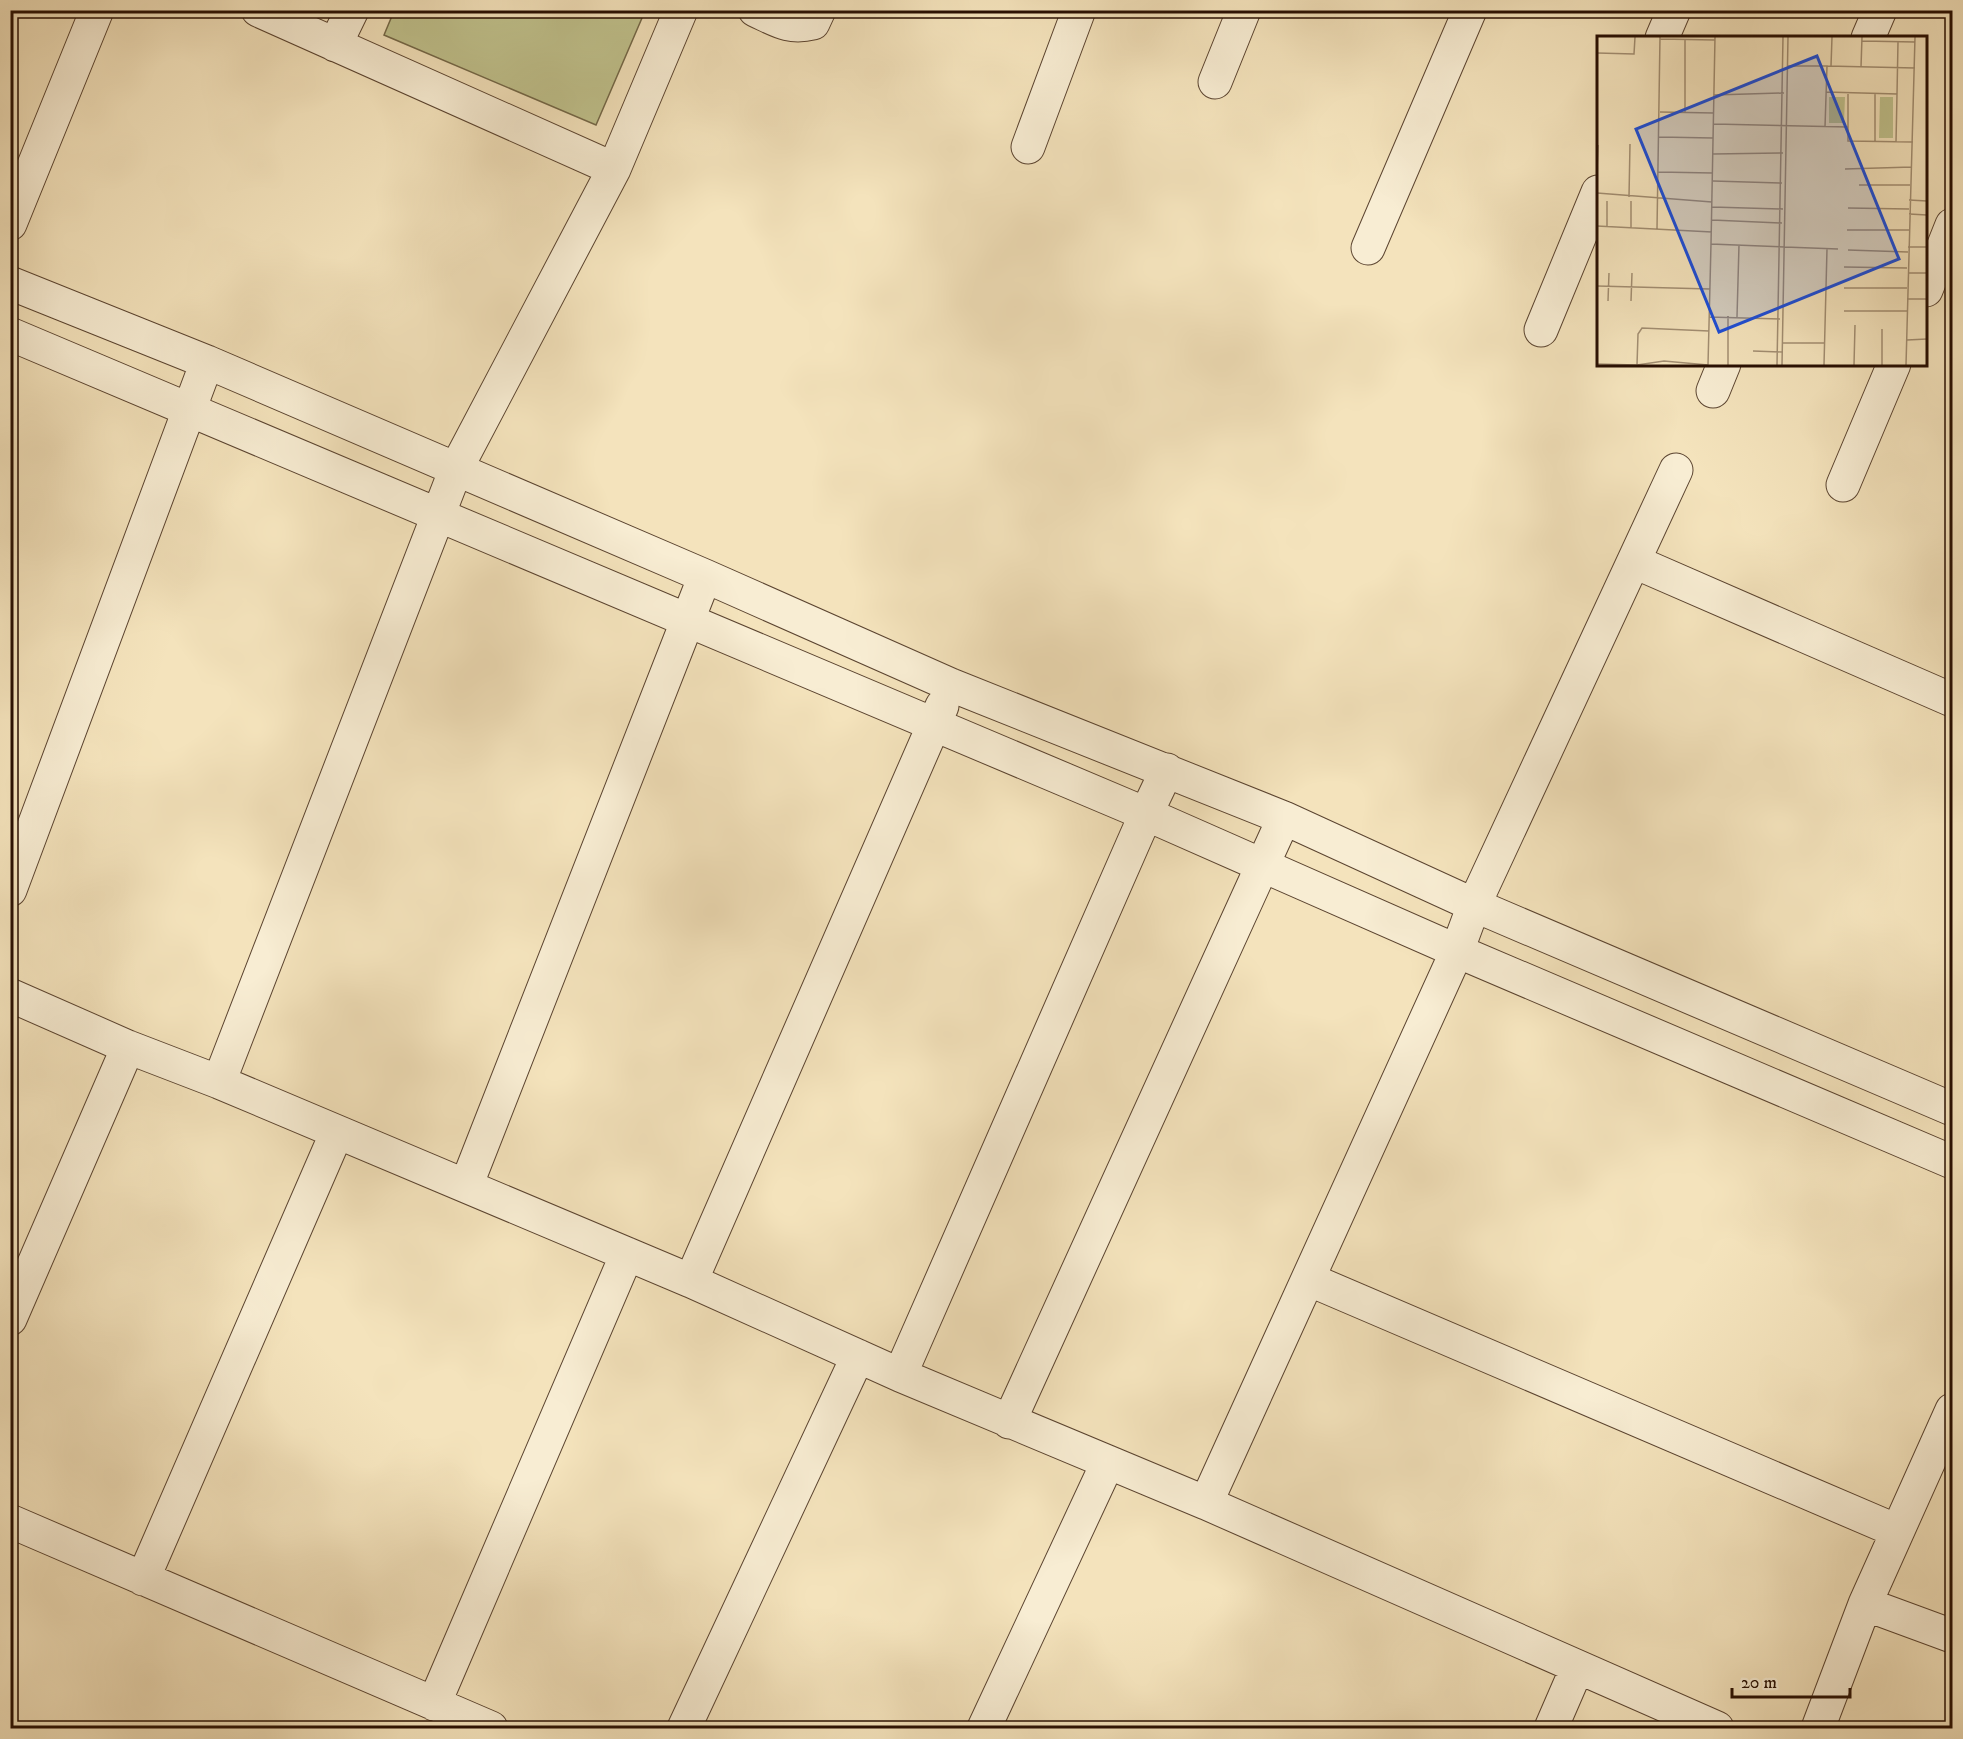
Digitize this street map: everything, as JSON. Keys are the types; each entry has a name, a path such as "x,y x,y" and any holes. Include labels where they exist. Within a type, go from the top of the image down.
{"street":[{"path":"10,224 97,10"},
{"path":"258,10 614,169"},
{"path":"335,45 352,10"},
{"path":"219,1082 456,469 614,169 681,10"},
{"path":"755,10 787,25 799,26 813,23 819,10"},
{"path":"1028,147 1079,10"},
{"path":"1215,82 1244,10"},
{"path":"1368,248 1470,10"},
{"path":"1663,36 1674,10"},
{"path":"1869,36 1880,10"},
{"path":"1541,330 1597,197"},
{"path":"1927,288 1953,225"},
{"path":"10,283 207,362 705,576 951,685 1284,818 1474,905 1953,1109"},
{"path":"10,334 1146,814 1457,951 1953,1162"},
{"path":"10,890 207,362"},
{"path":"1844,485 1893,366"},
{"path":"1206,1503 1457,951 1474,905 1676,470"},
{"path":"1635,562 1953,700"},
{"path":"466,1186 705,576"},
{"path":"691,1281 951,685"},
{"path":"900,1375 1167,770"},
{"path":"1009,1422 1284,818"},
{"path":"10,995 128,1047 219,1082 691,1281 900,1375 1206,1503 1717,1728"},
{"path":"10,1319 18,1280 128,1047"},
{"path":"143,1579 337,1132"},
{"path":"434,1704 627,1254"},
{"path":"1308,1280 1897,1531"},
{"path":"684,1728 858,1356"},
{"path":"1818,1728 1865,1604 1953,1410"},
{"path":"984,1728 1108,1462"},
{"path":"10,1521 490,1728"},
{"path":"1865,1604 1953,1636"},
{"path":"1551,1728 1577,1668"}],"green space":[{"path":"394,10 645,11 596,125 384,35"}]}
